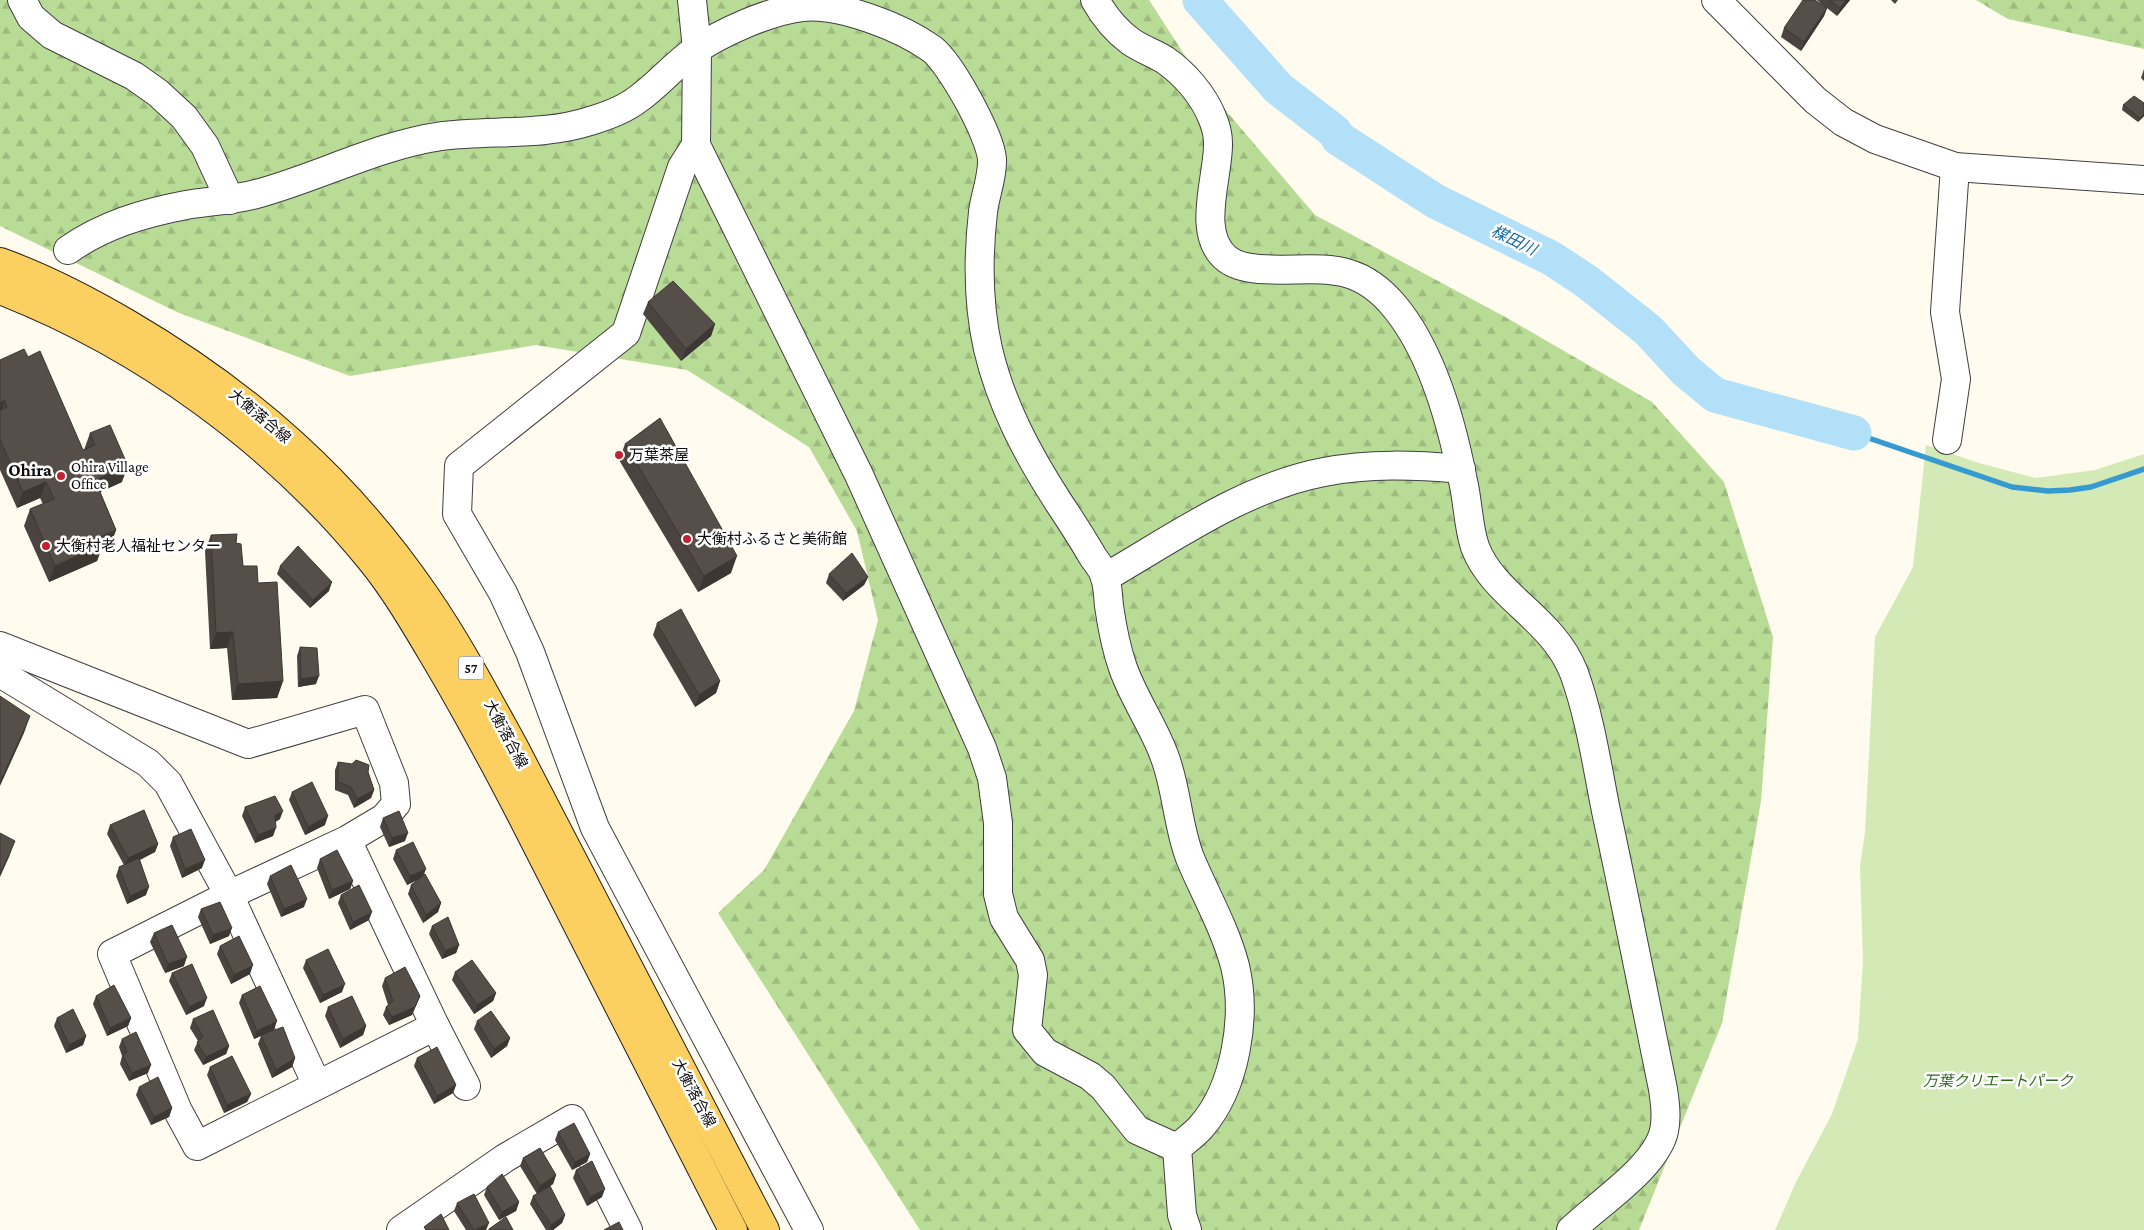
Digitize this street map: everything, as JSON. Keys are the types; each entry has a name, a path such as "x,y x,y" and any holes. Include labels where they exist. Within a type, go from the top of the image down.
{"main road":[{"name":"大衡落合線","path":"0,262 34,274 106,311 177,353 225,387 266,419 310,459 350,500 389,547 426,597 482,689 765,1230"},
{"name":"大衡落合線","path":"0,290 93,332 156,369 202,400 253,440 333,516 371,560 408,611 465,706 733,1230"}],"street":[{"path":"22,0 31,17 52,35 134,76 158,93 184,117 205,146 230,200"},
{"path":"692,0 697,49 696,145 859,475 982,748 992,778 998,823 998,894 1004,918 1030,960 1033,975 1026,1030 1045,1052 1090,1076 1103,1087 1137,1130 1177,1148"},
{"path":"1095,0 1112,26 1165,60 1185,77 1200,96 1212,117 1218,141 1210,217 1213,239 1226,258 1246,268 1278,270 1323,268 1344,271 1363,279 1382,292 1414,332 1430,367 1446,413 1461,469 1474,545 1484,567 1551,635 1563,650 1573,673 1594,754 1663,1089 1666,1112 1664,1131 1656,1151 1641,1170 1590,1211 1571,1230"},
{"path":"1716,0 1815,100 1843,122 1875,139 1955,167 2144,180"},
{"path":"68,250 87,236 120,222 186,205 230,200 289,184 394,147 439,137 532,130 590,121 616,113 636,101 697,49 747,23 779,12 805,7 826,7 849,12 907,36 935,52 949,67 959,82 984,133 992,157 979,250 982,306 987,346 999,388 1014,427 1038,470 1106,577 1114,636 1124,671 1166,760 1180,831 1192,863 1209,896 1236,969 1239,1004 1238,1042 1231,1070 1220,1098 1201,1127 1177,1148"},
{"path":"696,145 682,167 626,333 459,466 456,514 503,593 530,652 595,828 809,1230"},
{"path":"1947,440 1956,379 1945,312 1955,167"},
{"path":"1106,577 1201,522 1254,494 1292,480 1324,472 1358,467 1423,466 1461,469"},
{"path":"0,646 248,744 365,710 394,783 396,804 384,818 347,840 229,895 112,954 178,1111 197,1146 435,1026"},
{"path":"0,673 148,763 168,783 229,895 317,1085"},
{"path":"347,840 435,1026 466,1086"},
{"path":"401,1230 505,1158 572,1119 617,1226"},
{"path":"1177,1148 1182,1215 1186,1230"}],"green space":[{"path":"0,0 1149,0 1204,85 1315,215 1507,318 1652,402 1724,482 1773,637 1761,801 1722,1023 1639,1230 920,1230 718,913 764,870 854,711 878,620 857,531 809,447 687,370 536,345 350,376 179,313 0,226"},
{"path":"1976,0 2144,0 2144,49 2008,19"},
{"name":"万葉クリエートパーク","path":"1926,445 1979,463 2036,478 2095,470 2144,454 2144,1230 1775,1230 1796,1182 1832,1114 1858,1039 1863,960 1860,867 1865,832 1875,637 1913,567"}],"building":[{"path":"1803,0 1815,0 1827,8 1804,42 1784,28"},
{"path":"1830,0 1846,0 1840,8"},
{"path":"2134,96 2144,103 2144,114 2140,118 2123,105"},
{"path":"673,281 715,324 686,349 648,302"},
{"name":"Ohira Village Office","path":"24,349 28,357 40,351 83,450 95,445 90,433 110,425 128,466 95,480 116,530 100,537 103,544 55,566 30,509 54,499 46,482 23,492 0,440 0,410 7,407 5,400 0,403 0,360"},
{"path":"660,418 737,556 704,576 625,444"},
{"path":"237,534 236,543 241,544 243,566 257,566 258,583 277,582 283,681 238,684 233,632 216,633 211,535"},
{"path":"298,546 332,582 313,600 280,566"},
{"path":"852,553 868,577 846,593 829,574"},
{"path":"681,609 720,681 699,695 657,623"},
{"path":"300,647 317,648 319,676 301,679"},
{"path":"0,696 30,716 0,782"},
{"path":"356,760 369,765 368,772 374,790 357,799 351,787 338,782 338,762 352,764"},
{"path":"312,782 328,816 308,827 292,792"},
{"path":"275,796 283,811 275,815 276,828 258,835 245,807"},
{"path":"144,810 158,844 128,858 110,825"},
{"path":"399,811 408,833 392,838 383,818"},
{"path":"191,829 205,860 185,869 173,837"},
{"path":"0,833 15,841 0,874"},
{"path":"413,842 426,869 410,876 396,850"},
{"path":"337,850 353,881 332,890 320,859"},
{"path":"139,858 149,887 130,896 119,867"},
{"path":"291,865 307,899 284,909 270,876"},
{"path":"425,874 441,903 426,915 411,885"},
{"path":"359,885 372,912 353,922 341,895"},
{"path":"220,902 232,928 213,935 201,909"},
{"path":"448,917 459,945 445,951 432,926"},
{"path":"172,925 187,957 168,964 154,933"},
{"path":"239,936 253,965 234,975 220,946"},
{"path":"328,949 345,984 323,995 306,960"},
{"path":"472,960 496,993 477,1005 455,972"},
{"path":"192,964 207,998 189,1007 172,973"},
{"path":"405,967 420,996 415,1007 392,1017 386,1007 393,1001 385,978"},
{"path":"114,985 131,1018 110,1028 96,996"},
{"path":"260,986 277,1021 257,1031 242,995"},
{"path":"352,996 366,1026 343,1039 328,1007"},
{"path":"73,1009 86,1036 69,1045 57,1018"},
{"path":"213,1010 229,1046 206,1057 197,1042 203,1037 193,1019"},
{"path":"491,1011 510,1038 494,1049 477,1021"},
{"path":"283,1027 295,1058 276,1070 261,1035"},
{"path":"136,1032 151,1065 132,1073 123,1056 127,1052 122,1039"},
{"path":"437,1047 456,1085 437,1096 417,1058"},
{"path":"232,1056 251,1094 227,1105 210,1067"},
{"path":"158,1077 172,1108 154,1117 139,1087"},
{"path":"574,1123 590,1154 575,1162 558,1132"},
{"path":"540,1148 556,1175 540,1186 523,1158"},
{"path":"592,1161 605,1189 590,1197 576,1170"},
{"path":"502,1174 519,1202 502,1212 487,1187"},
{"path":"550,1186 565,1215 551,1225 533,1196"},
{"path":"474,1194 489,1223 475,1230 457,1203"},
{"path":"441,1214 449,1230 426,1230 424,1227"},
{"path":"506,1217 513,1230 489,1230 489,1229"},
{"path":"619,1222 623,1230 604,1230"}],"waterway":[{"name":"楳田川","path":"1200,0 1278,88 1335,132 1338,138 1435,201 1551,258 1586,281 1648,330 1686,371 1715,395 1854,433"},
{"path":"1854,433 2012,487 2048,491 2070,490 2091,487 2144,469"}],"place":[{"name":"万葉茶屋","path":"619,455"},
{"name":"Ohira Village Office","path":"61,476"},
{"name":"大衡村ふるさと美術館","path":"687,539"},
{"name":"大衡村老人福祉センター","path":"46,546"}],"district":[{"name":"Ohira","path":"30,470"}]}
